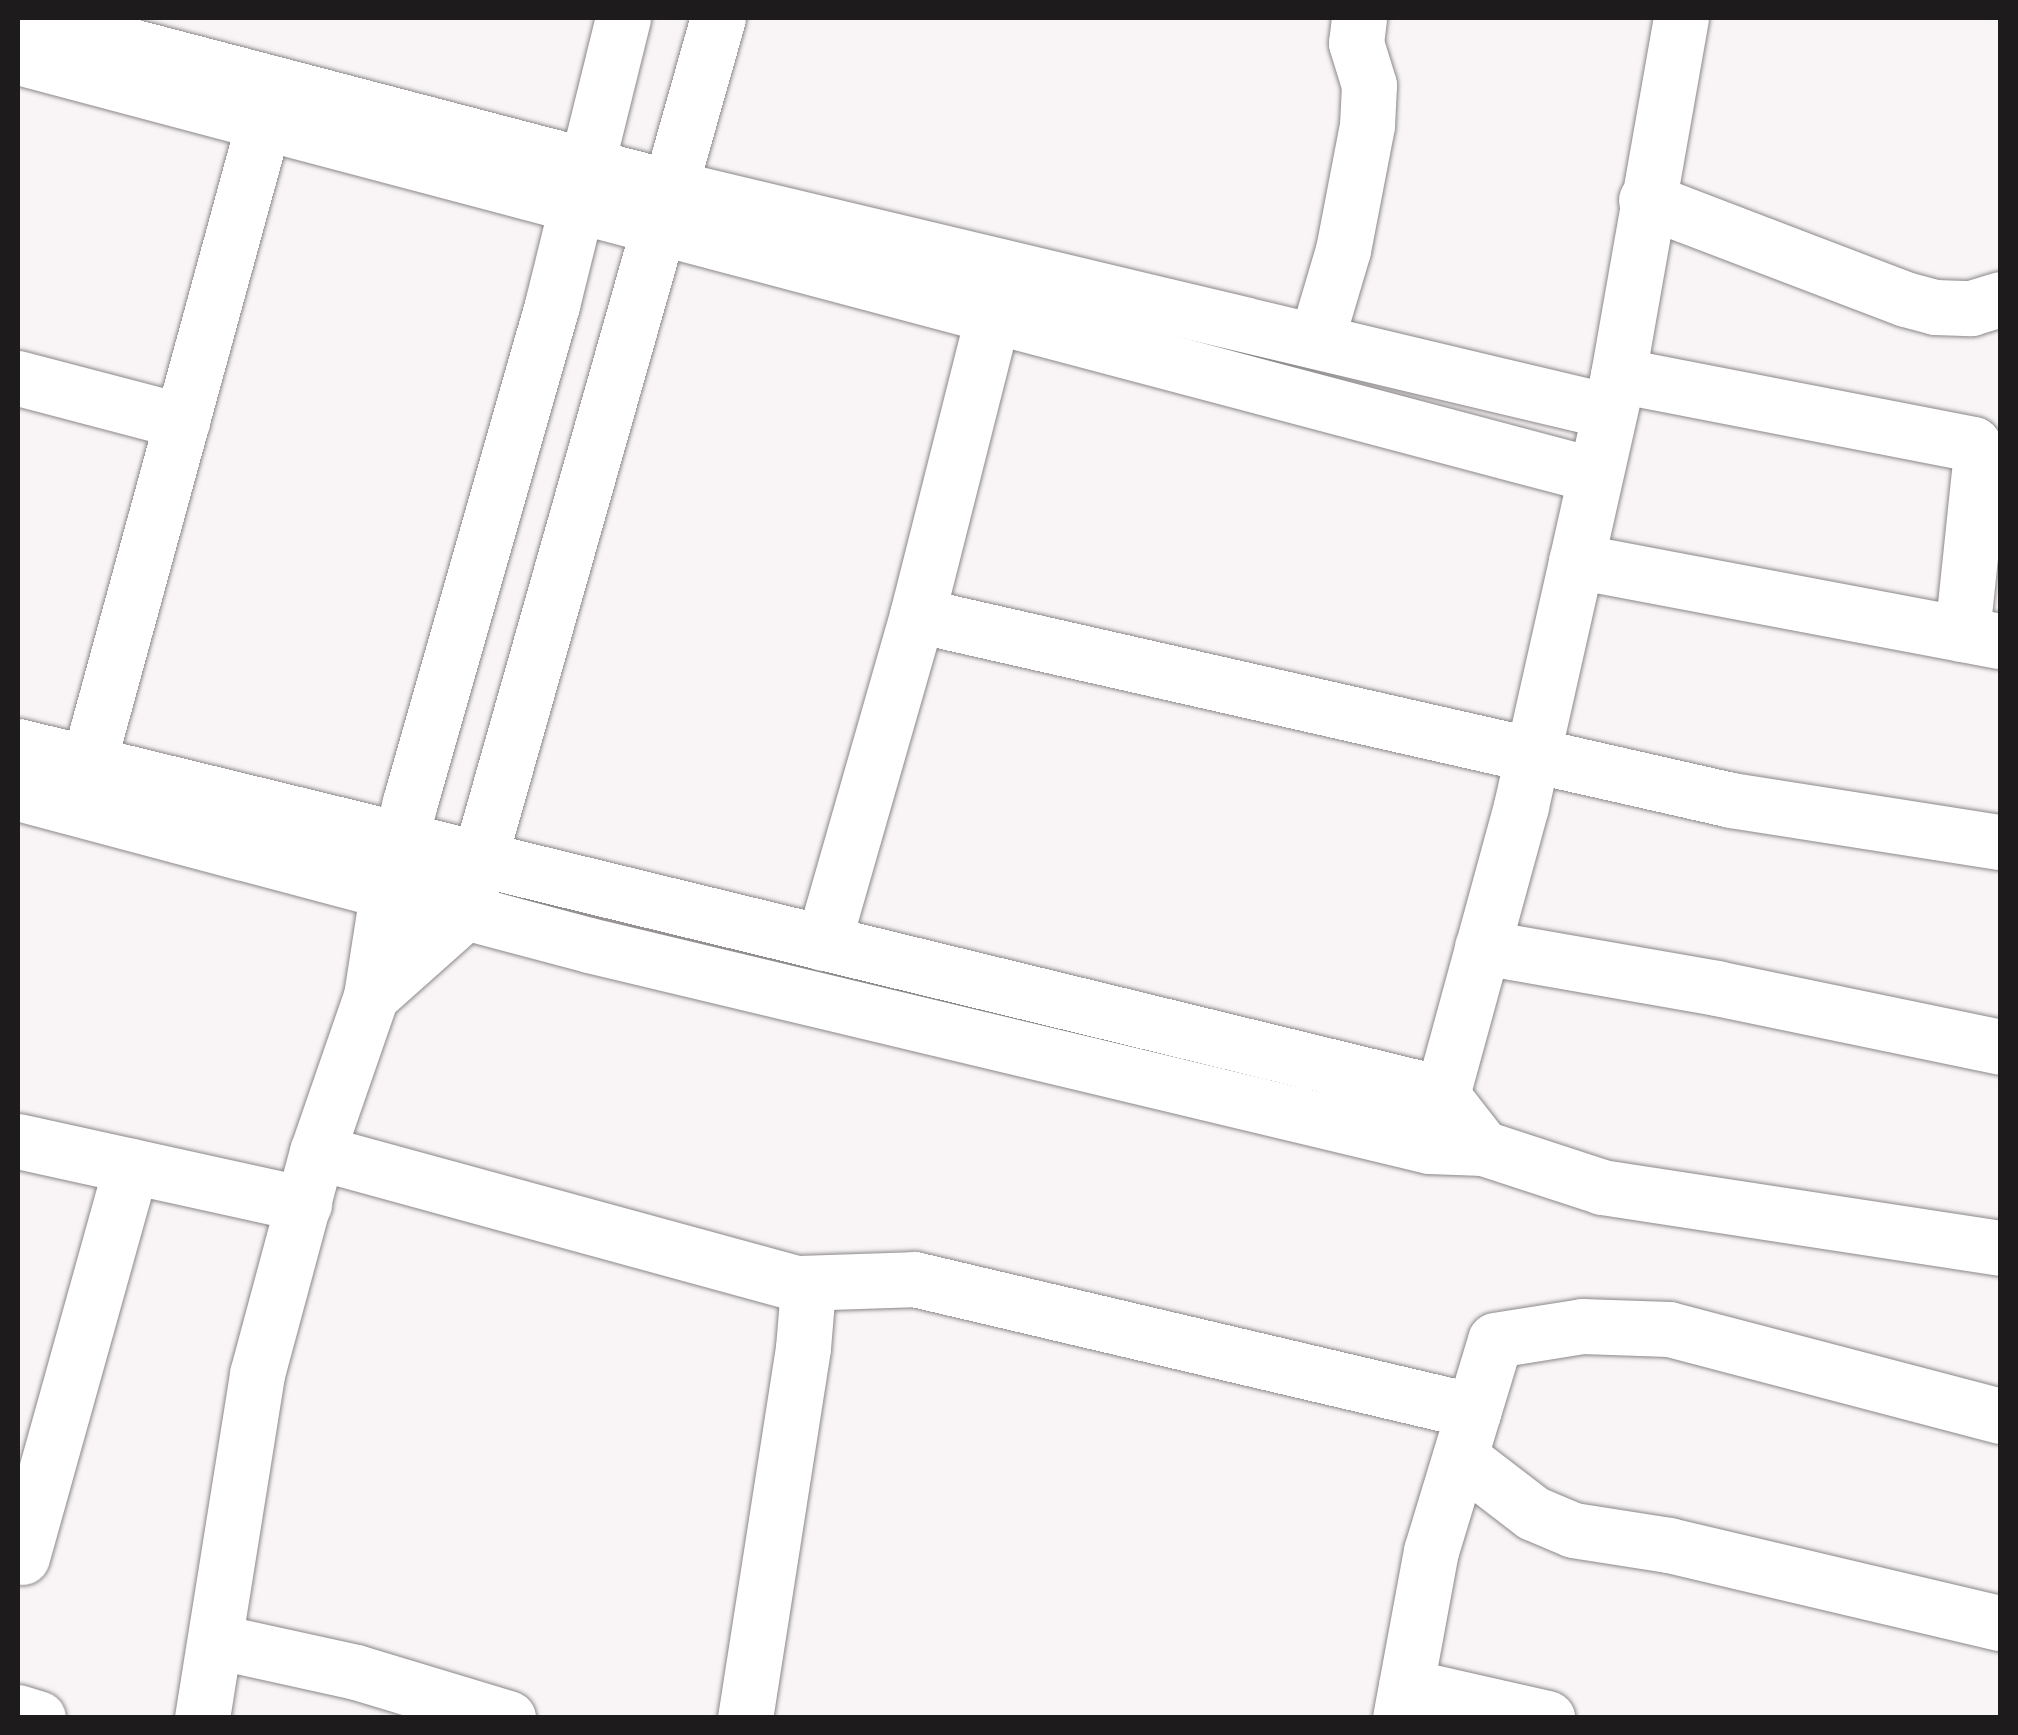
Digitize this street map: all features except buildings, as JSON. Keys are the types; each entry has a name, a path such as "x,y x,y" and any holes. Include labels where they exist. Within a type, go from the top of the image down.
{"street":[{"path":"24,18 582,184 1000,291 1594,475"},
{"path":"202,1718 257,1374 317,1152 371,996 387,894 582,184 623,18"},
{"path":"371,996 464,913 718,18"},
{"path":"1316,341 1343,250 1367,125 1369,85 1356,43 1359,18"},
{"path":"1429,1146 1532,758 1613,393 1681,18"},
{"path":"18,56 264,121 582,184"},
{"path":"88,764 264,121"},
{"path":"1646,200 1905,299 1971,308 2000,298"},
{"path":"1000,291 1613,393 1973,444 1980,462 1981,637 1576,561"},
{"path":"822,942 917,615 1000,291"},
{"path":"18,378 182,421"},
{"path":"917,615 1532,758 1731,800 2000,842"},
{"path":"18,746 1440,1093 1483,1148"},
{"path":"18,793 464,913 1429,1146 1483,1148 1602,1187 2000,1248"},
{"path":"1482,947 1716,988 2000,1047"},
{"path":"18,1141 304,1204"},
{"path":"317,1152 796,1283 914,1279 1467,1434 1532,1513 1573,1530 1669,1545 2000,1623"},
{"path":"22,1558 131,1166"},
{"path":"744,1718 803,1348 807,1300 796,1283"},
{"path":"1547,1718 1403,1702 1431,1551 1495,1340 1582,1326 1669,1329 2000,1416"},
{"path":"214,1641 356,1672 508,1718"},
{"path":"18,1712 38,1718"}]}
